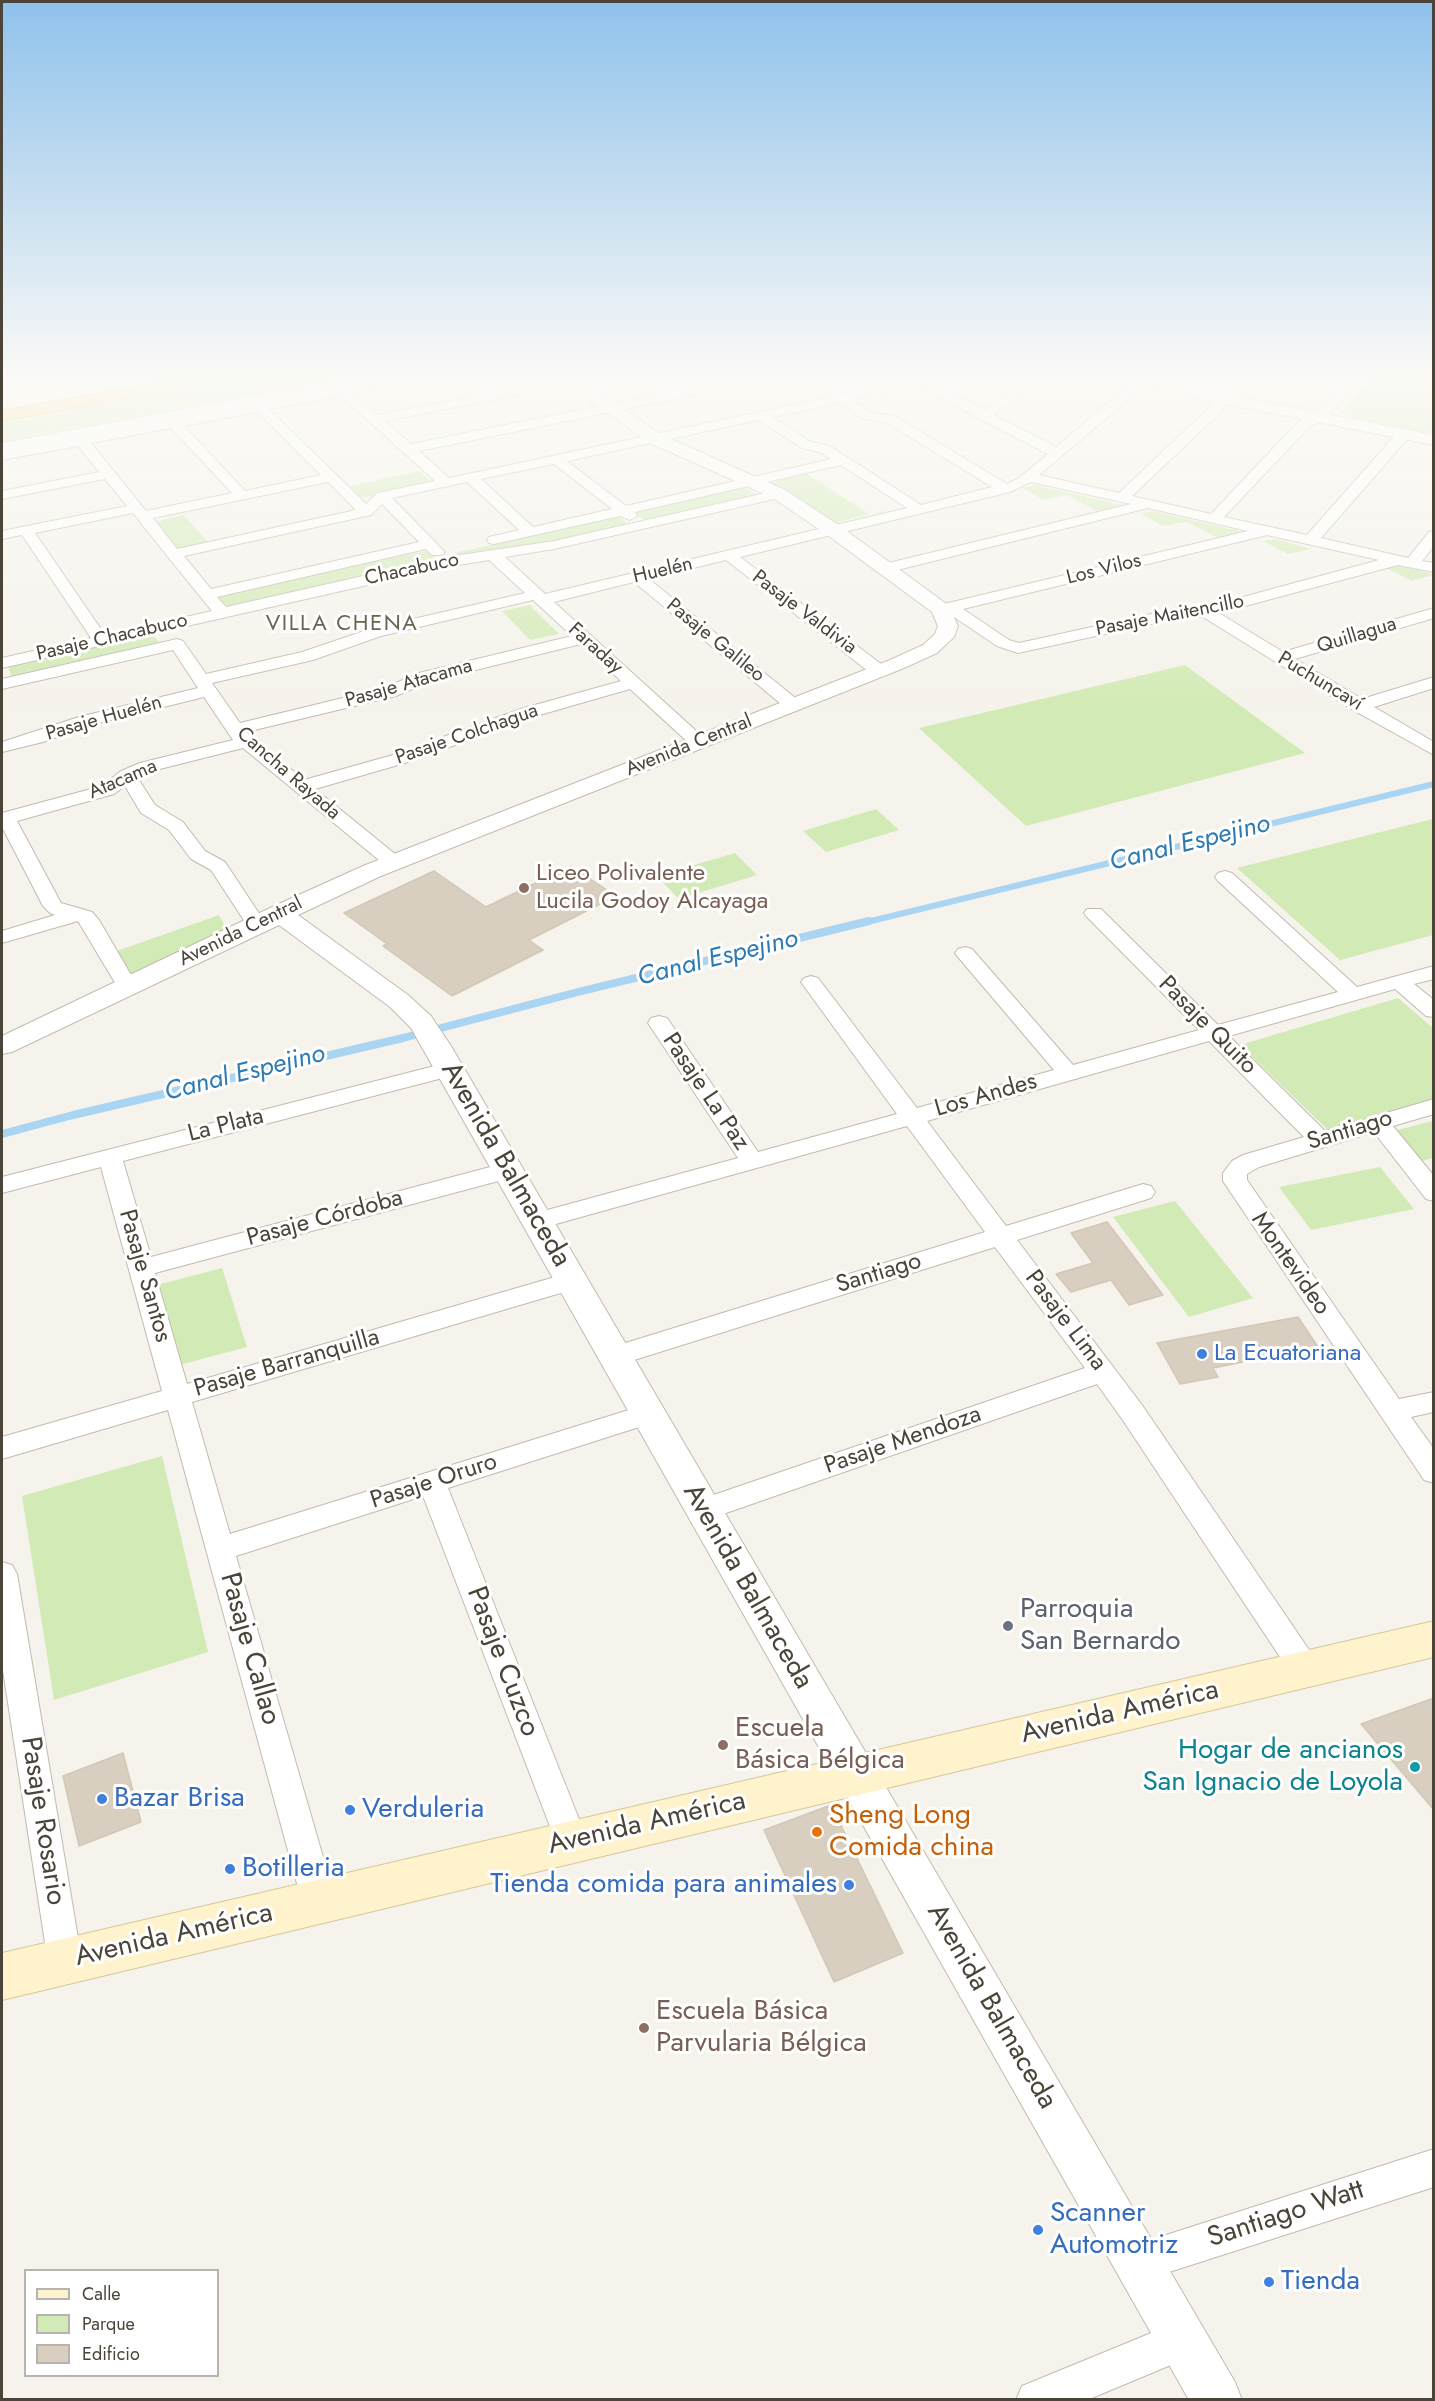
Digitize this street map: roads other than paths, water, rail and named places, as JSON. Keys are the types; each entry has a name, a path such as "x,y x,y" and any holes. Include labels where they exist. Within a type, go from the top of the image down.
{"main road":[{"name":"Avenida América","path":"2,1977 1434,1639"}],"street":[{"path":"2,495 32,489"},
{"path":"121,489 222,613"},
{"path":"236,489 242,496"},
{"path":"2,535 275,489"},
{"path":"344,489 366,512"},
{"path":"173,554 366,512 381,496 413,489"},
{"path":"483,489 530,532"},
{"path":"594,489 641,525"},
{"name":"Chacabuco","path":"207,595 438,553 720,489"},
{"path":"768,489 833,530 946,608"},
{"path":"886,489 918,509"},
{"name":"Huelén","path":"539,597 636,577 1005,489"},
{"path":"1082,489 1434,568"},
{"path":"1122,498 1131,489"},
{"path":"1214,519 1242,489"},
{"path":"1311,540 1356,489"},
{"name":"Chacabuco","path":"222,613 438,553 493,555 554,545 779,494"},
{"path":"381,496 438,553"},
{"path":"885,568 1150,504"},
{"path":"26,530 101,641"},
{"name":"Los Vilos","path":"946,608 1267,531"},
{"path":"1405,561 1434,535"},
{"name":"Faraday","path":"493,555 698,742"},
{"name":"Pasaje Valdivia","path":"728,555 879,671"},
{"name":"Pasaje Maitencillo","path":"946,608 1003,643 1018,648 1183,612 1206,612 1405,561"},
{"name":"Pasaje Galileo","path":"636,577 793,705"},
{"name":"Pasaje Huelén","path":"2,747 307,656 376,632 539,597"},
{"name":"Avenida Central","path":"2,1046 279,913 393,862 921,654 939,643 948,626 946,608"},
{"name":"Puchuncaví","path":"1206,612 1434,750"},
{"name":"Pasaje Chacabuco","path":"2,663 222,613"},
{"name":"Quillagua","path":"1280,658 1434,613"},
{"name":"Pasaje Atacama","path":"240,736 390,692 425,677 584,638"},
{"name":"Pasaje Chacabuco","path":"2,684 177,644"},
{"name":"Cancha Rayada","path":"177,644 240,736 393,862"},
{"path":"1359,706 1434,682"},
{"name":"Pasaje Colchagua","path":"301,787 399,759 519,716 633,683"},
{"name":"Atacama","path":"4,818 108,790 127,775 146,767 240,736"},
{"path":"127,775 148,808 157,816 172,823 193,852 218,866 256,924"},
{"path":"4,818 53,906 79,914 89,920 127,987"},
{"path":"2,860 24,854"},
{"path":"1225,877 1352,994"},
{"name":"Avenida Balmaceda","path":"279,913 399,1001 436,1046 1217,2400"},
{"name":"Pasaje Quito","path":"1094,913 1320,1140"},
{"path":"2,937 79,914"},
{"path":"965,953 1068,1073"},
{"name":"Los Andes","path":"538,1221 1434,972"},
{"path":"1398,981 1434,1011"},
{"name":"Pasaje Lima","path":"811,982 1103,1372 1305,1669"},
{"name":"Pasaje La Paz","path":"659,1023 752,1161"},
{"name":"La Plata","path":"2,1185 110,1156 436,1046"},
{"name":"Santiago","path":"1235,1173 1251,1161 1434,1106"},
{"path":"1378,1122 1434,1193"},
{"name":"Pasaje Santos","path":"110,1156 179,1396"},
{"name":"Pasaje Córdoba","path":"142,1268 509,1170"},
{"name":"Montevideo","path":"1235,1173 1238,1188 1434,1472"},
{"name":"Santiago","path":"615,1356 1143,1192"},
{"name":"Pasaje Barranquilla","path":"2,1448 572,1281"},
{"name":"Pasaje Mendoza","path":"703,1510 1103,1372"},
{"name":"Pasaje Callao","path":"179,1396 319,1902"},
{"path":"1391,1411 1434,1402"},
{"name":"Pasaje Oruro","path":"221,1549 648,1414"},
{"name":"Pasaje Cuzco","path":"432,1483 572,1842"},
{"name":"Pasaje Rosario","path":"2,1574 9,1666 65,1962"},
{"name":"Santiago Watt","path":"1138,2263 1434,2168"},
{"path":"1036,2400 1183,2340"}],"waterway":[{"name":"Canal Espejino","path":"863,923 1434,784"},
{"name":"Canal Espejino","path":"2,1134 73,1115 403,1038 578,992 869,921"}],"place":[{"name":"Liceo Polivalente Lucila Godoy Alcayaga","path":"524,888"},
{"name":"La Ecuatoriana","path":"1202,1354"},
{"name":"Parroquia San Bernardo","path":"1008,1626"},
{"name":"Escuela Básica Bélgica","path":"723,1745"},
{"name":"Hogar de ancianos San Ignacio de Loyola","path":"1415,1767"},
{"name":"Bazar Brisa","path":"102,1799"},
{"name":"Verduleria","path":"350,1810"},
{"name":"Sheng Long Comida china","path":"817,1832"},
{"name":"Botilleria","path":"230,1869"},
{"name":"Tienda comida para animales","path":"849,1885"},
{"name":"Escuela Básica Parvularia Bélgica","path":"644,2028"},
{"name":"Scanner Automotriz","path":"1038,2230"},
{"name":"Tienda","path":"1269,2282"}],"district":[{"name":"VILLA CHENA","path":"342,625"}]}
